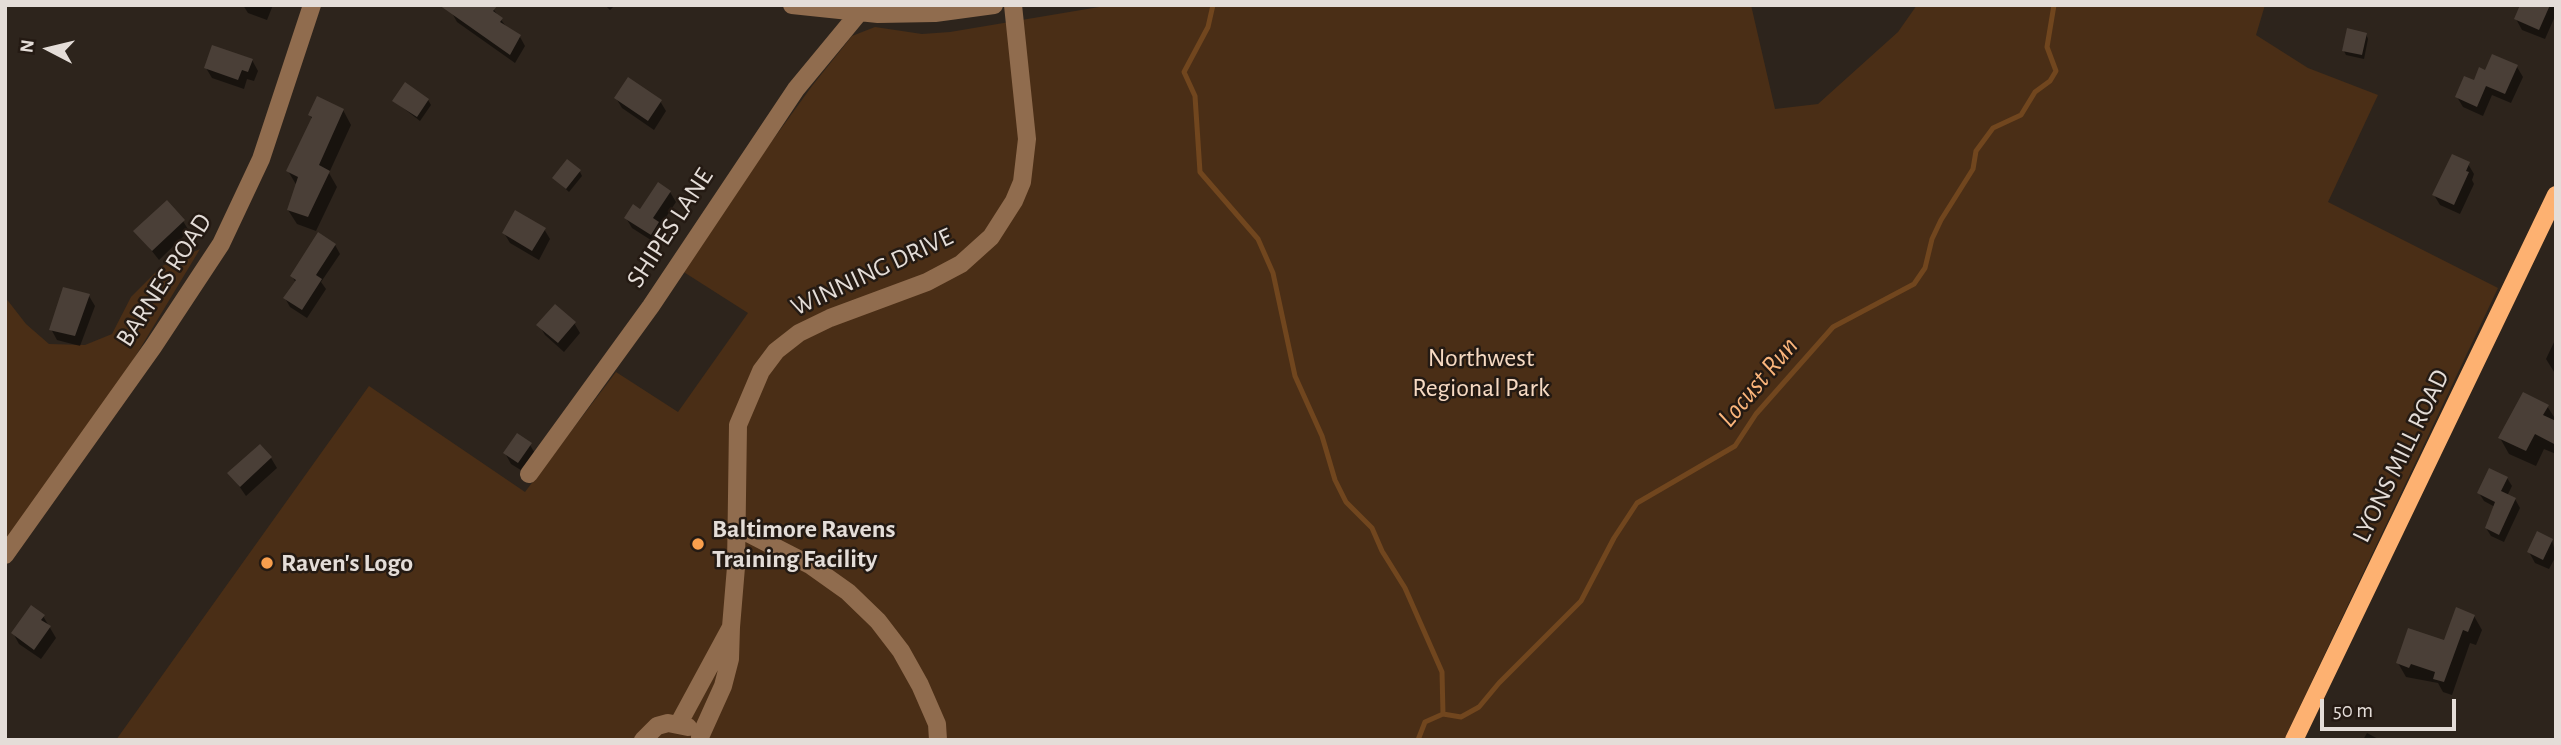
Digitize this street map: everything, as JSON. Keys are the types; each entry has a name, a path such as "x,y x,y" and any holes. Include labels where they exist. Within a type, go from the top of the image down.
{"main road":[{"name":"LYONS MILL ROAD","path":"2294,740 2556,195"}],"street":[{"name":"BARNES ROAD","path":"5,555 153,348 221,244 261,159 312,5"},
{"path":"792,5 858,14 917,14 994,5"},
{"name":"WINNING DRIVE","path":"731,628 679,723 701,738 715,707 730,659 738,425 761,371 776,351 799,333 830,318 928,282 961,264 991,237 1014,201 1022,182 1027,139 1013,5"},
{"name":"SHIPES LANE","path":"529,474 651,306 796,89 858,14"},
{"path":"736,527 810,565 848,592 877,621 901,651 920,685 937,724 938,740"},
{"path":"643,740 657,726 679,723"}],"green space":[{"name":"Northwest Regional Park","path":"1111,5 1751,5 1775,109 1818,104 1898,32 1917,5 2265,5 2256,35 2308,68 2378,95 2328,202 2498,288 2284,740 116,740 369,386 525,492 616,372 678,412 748,313 679,269 812,86 852,36 875,27 922,34 950,32"},
{"path":"200,249 129,367 5,544 5,297 26,324 49,344 85,345 112,334 131,297 162,266"}],"building":[{"path":"439,5 498,5 493,11 503,18 500,22 521,35 510,55"},
{"path":"2520,5 2550,5 2539,30 2514,19"},
{"path":"2347,28 2367,33 2362,55 2342,51"},
{"path":"212,45 253,59 248,72 242,70 238,80 204,68"},
{"path":"2492,54 2518,65 2505,94 2486,86 2477,107 2455,97 2464,76 2474,80 2479,67 2485,70"},
{"path":"628,77 662,100 648,121 614,98"},
{"path":"405,82 429,99 417,117 392,101"},
{"path":"317,96 344,109 319,165 330,171 308,217 287,210 298,177 286,171 312,117 308,115"},
{"path":"2452,154 2470,162 2466,171 2469,172 2454,205 2432,195"},
{"path":"567,159 581,170 566,189 552,178"},
{"path":"658,182 671,191 653,218 659,222 651,235 624,218 633,204 640,209"},
{"path":"167,200 185,220 152,251 133,231"},
{"path":"515,210 546,228 532,251 502,233"},
{"path":"318,232 336,244 316,275 322,279 302,310 283,298 296,280 290,276"},
{"path":"63,287 90,294 75,336 49,330"},
{"path":"555,304 576,322 558,343 536,325"},
{"path":"2523,392 2549,405 2543,415 2556,421 2556,445 2535,434 2526,451 2498,438"},
{"path":"517,433 532,443 518,463 503,453"},
{"path":"260,444 272,457 240,487 227,473"},
{"path":"2489,468 2508,477 2501,491 2516,498 2499,535 2485,528 2495,502 2477,493"},
{"path":"2537,531 2553,539 2543,560 2527,552"},
{"path":"31,605 45,615 41,620 51,626 34,650 11,633"},
{"path":"2456,607 2475,615 2468,632 2463,630 2444,682 2433,679 2435,672 2411,664 2409,668 2396,663 2408,628 2444,640"}],"waterway":[{"path":"1213,5 1208,27 1184,72 1195,96 1200,172 1258,239 1273,273 1295,376 1322,436 1335,480 1346,502 1372,528 1382,551 1405,588 1442,672 1443,714"},
{"name":"Locust Run","path":"1418,740 1425,722 1443,714 1461,717 1479,707 1499,683 1581,601 1614,538 1637,503 1735,446 1756,414 1833,327 1914,284 1925,268 1932,239 1941,220 1973,169 1976,151 1993,128 2021,115 2035,92 2050,81 2056,71 2047,47 2054,5"}],"place":[{"name":"Baltimore Ravens Training Facility","path":"698,544"},
{"name":"Raven's Logo","path":"267,563"}]}
